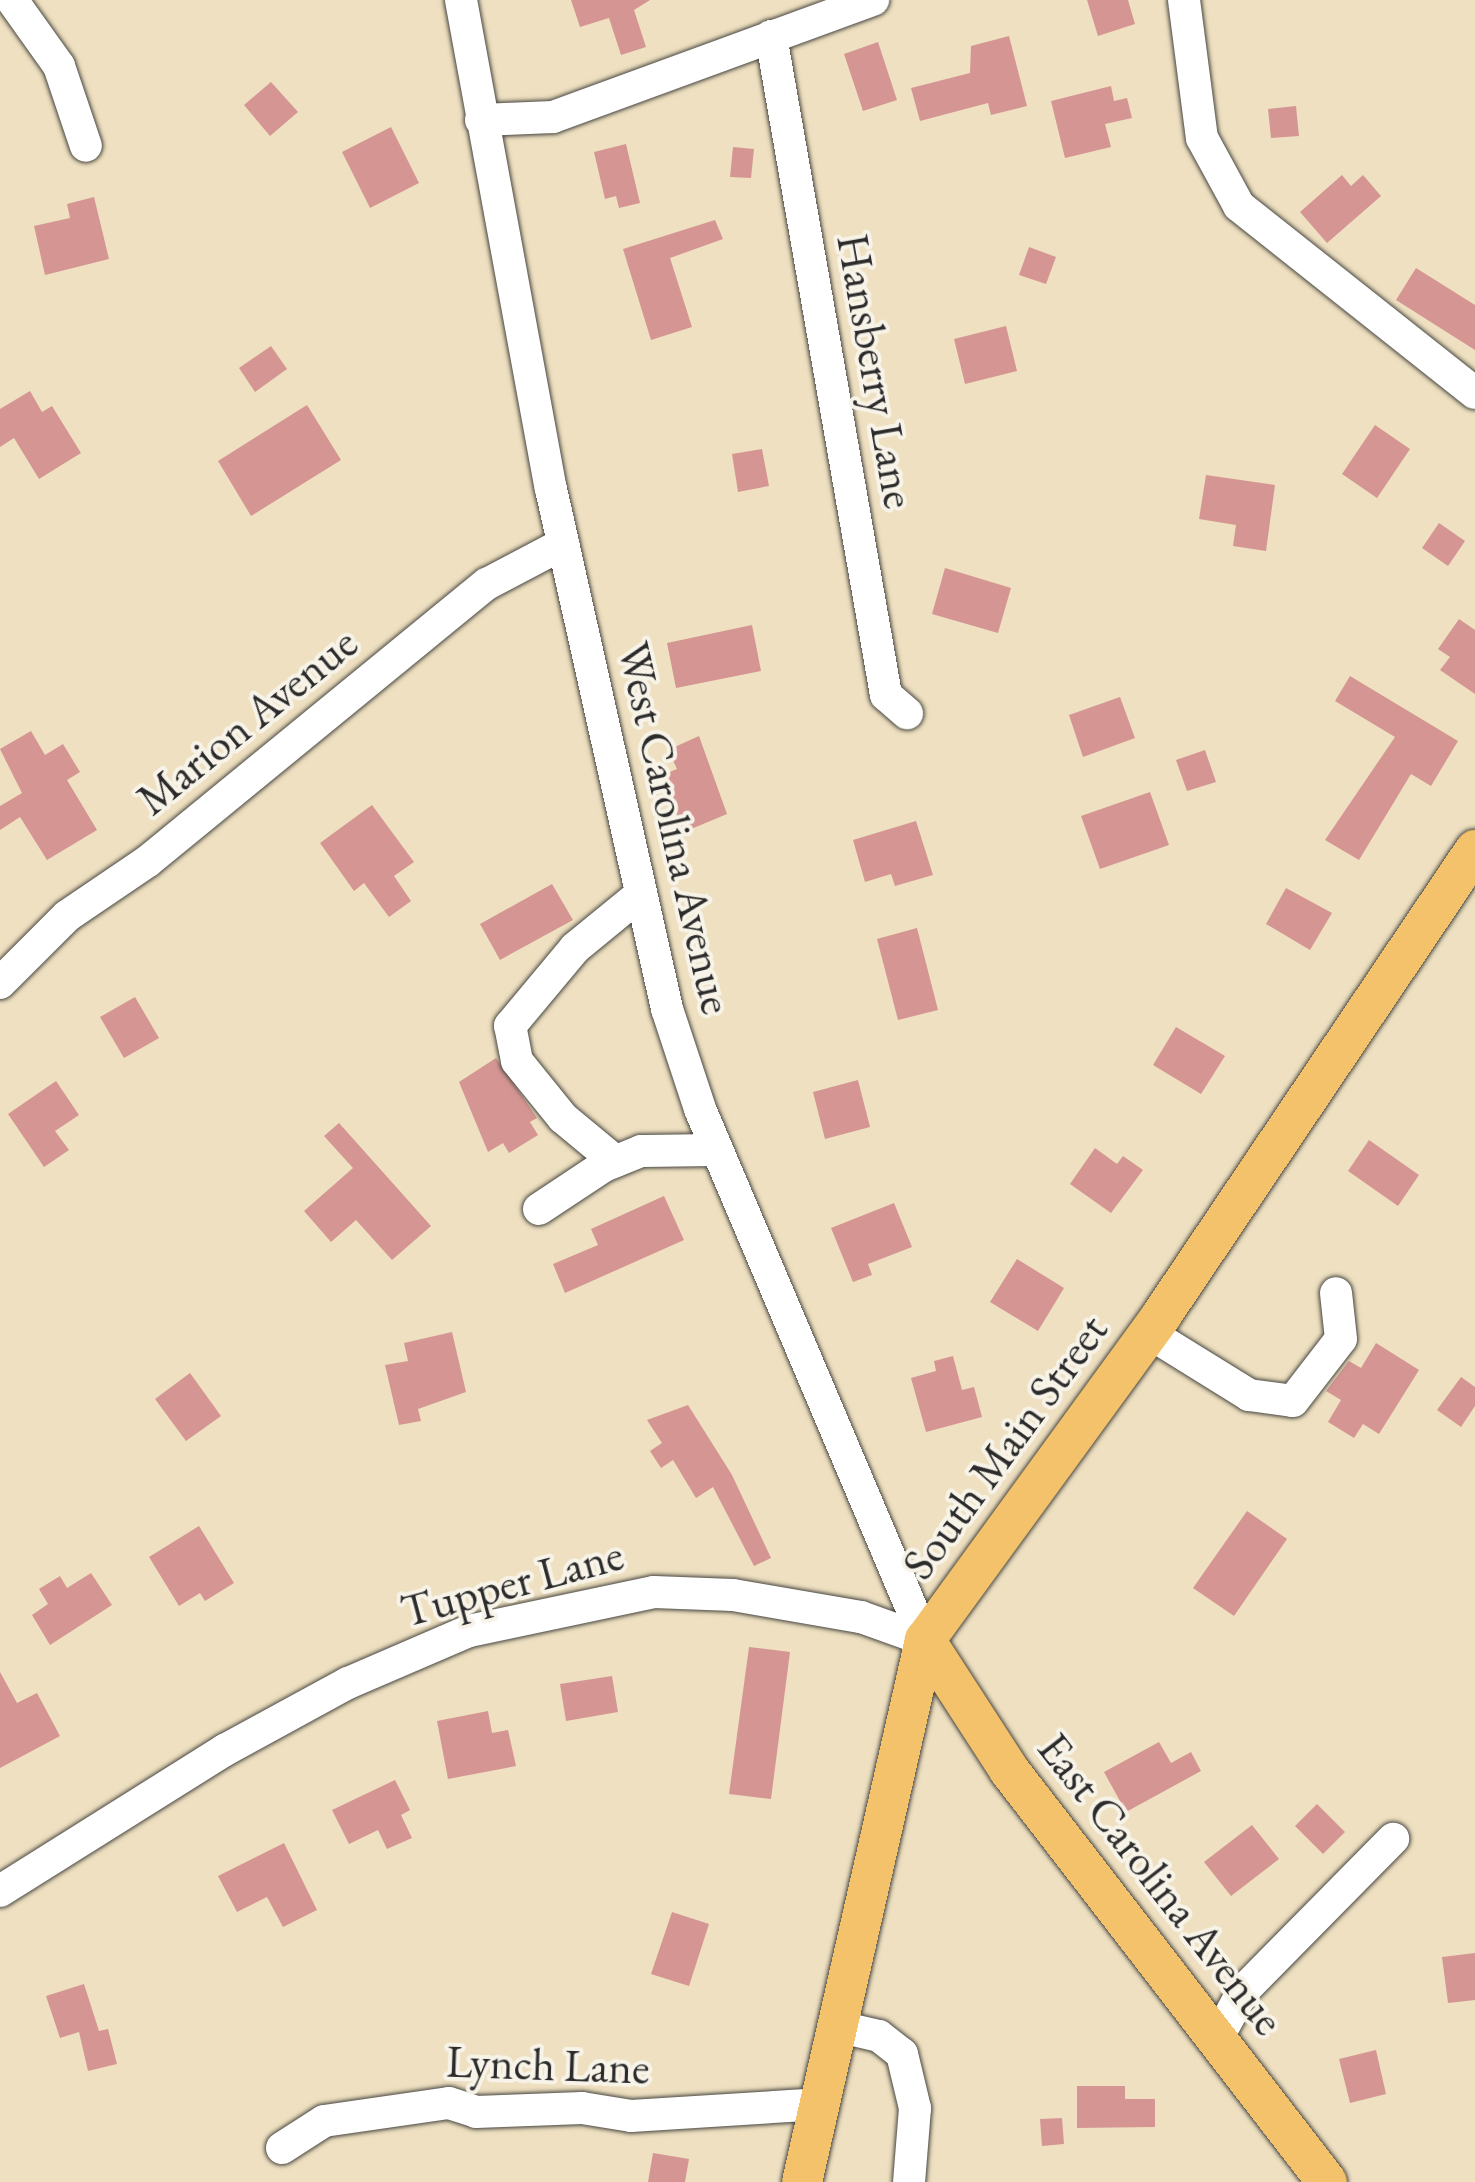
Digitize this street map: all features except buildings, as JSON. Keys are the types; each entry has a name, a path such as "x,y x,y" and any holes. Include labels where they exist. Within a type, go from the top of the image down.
{"main road":[{"name":"South Main Street","path":"802,2182 840,2027 924,1640 1149,1333 1475,850"},
{"name":"East Carolina Avenue","path":"924,1640 1009,1770 1327,2182"}],"street":[{"path":"12,0 59,66 86,146"},
{"name":"West Carolina Avenue","path":"462,0 481,120 563,544 668,1009 717,1150 924,1640"},
{"path":"481,120 553,117 873,0"},
{"path":"1184,0 1202,138 1239,206 1475,393"},
{"name":"Hansberry Lane","path":"771,36 823,344 852,468 886,695 907,713"},
{"name":"Marion Avenue","path":"0,983 67,916 148,860 487,584 563,544"},
{"path":"615,1161 563,1118 517,1060 510,1026 575,948 642,894"},
{"path":"539,1209 615,1161 641,1151 717,1150"},
{"path":"1149,1333 1249,1394 1294,1401 1340,1339 1336,1293"},
{"name":"Tupper Lane","path":"0,1891 225,1750 348,1683 469,1632 654,1592 733,1595 861,1616 924,1640"},
{"path":"1217,2040 1243,1991 1393,1839"},
{"path":"840,2027 879,2036 902,2054 916,2125 909,2182"},
{"name":"Lynch Lane","path":"282,2148 324,2121 448,2103 476,2112 582,2108 630,2116 822,2104"}]}
